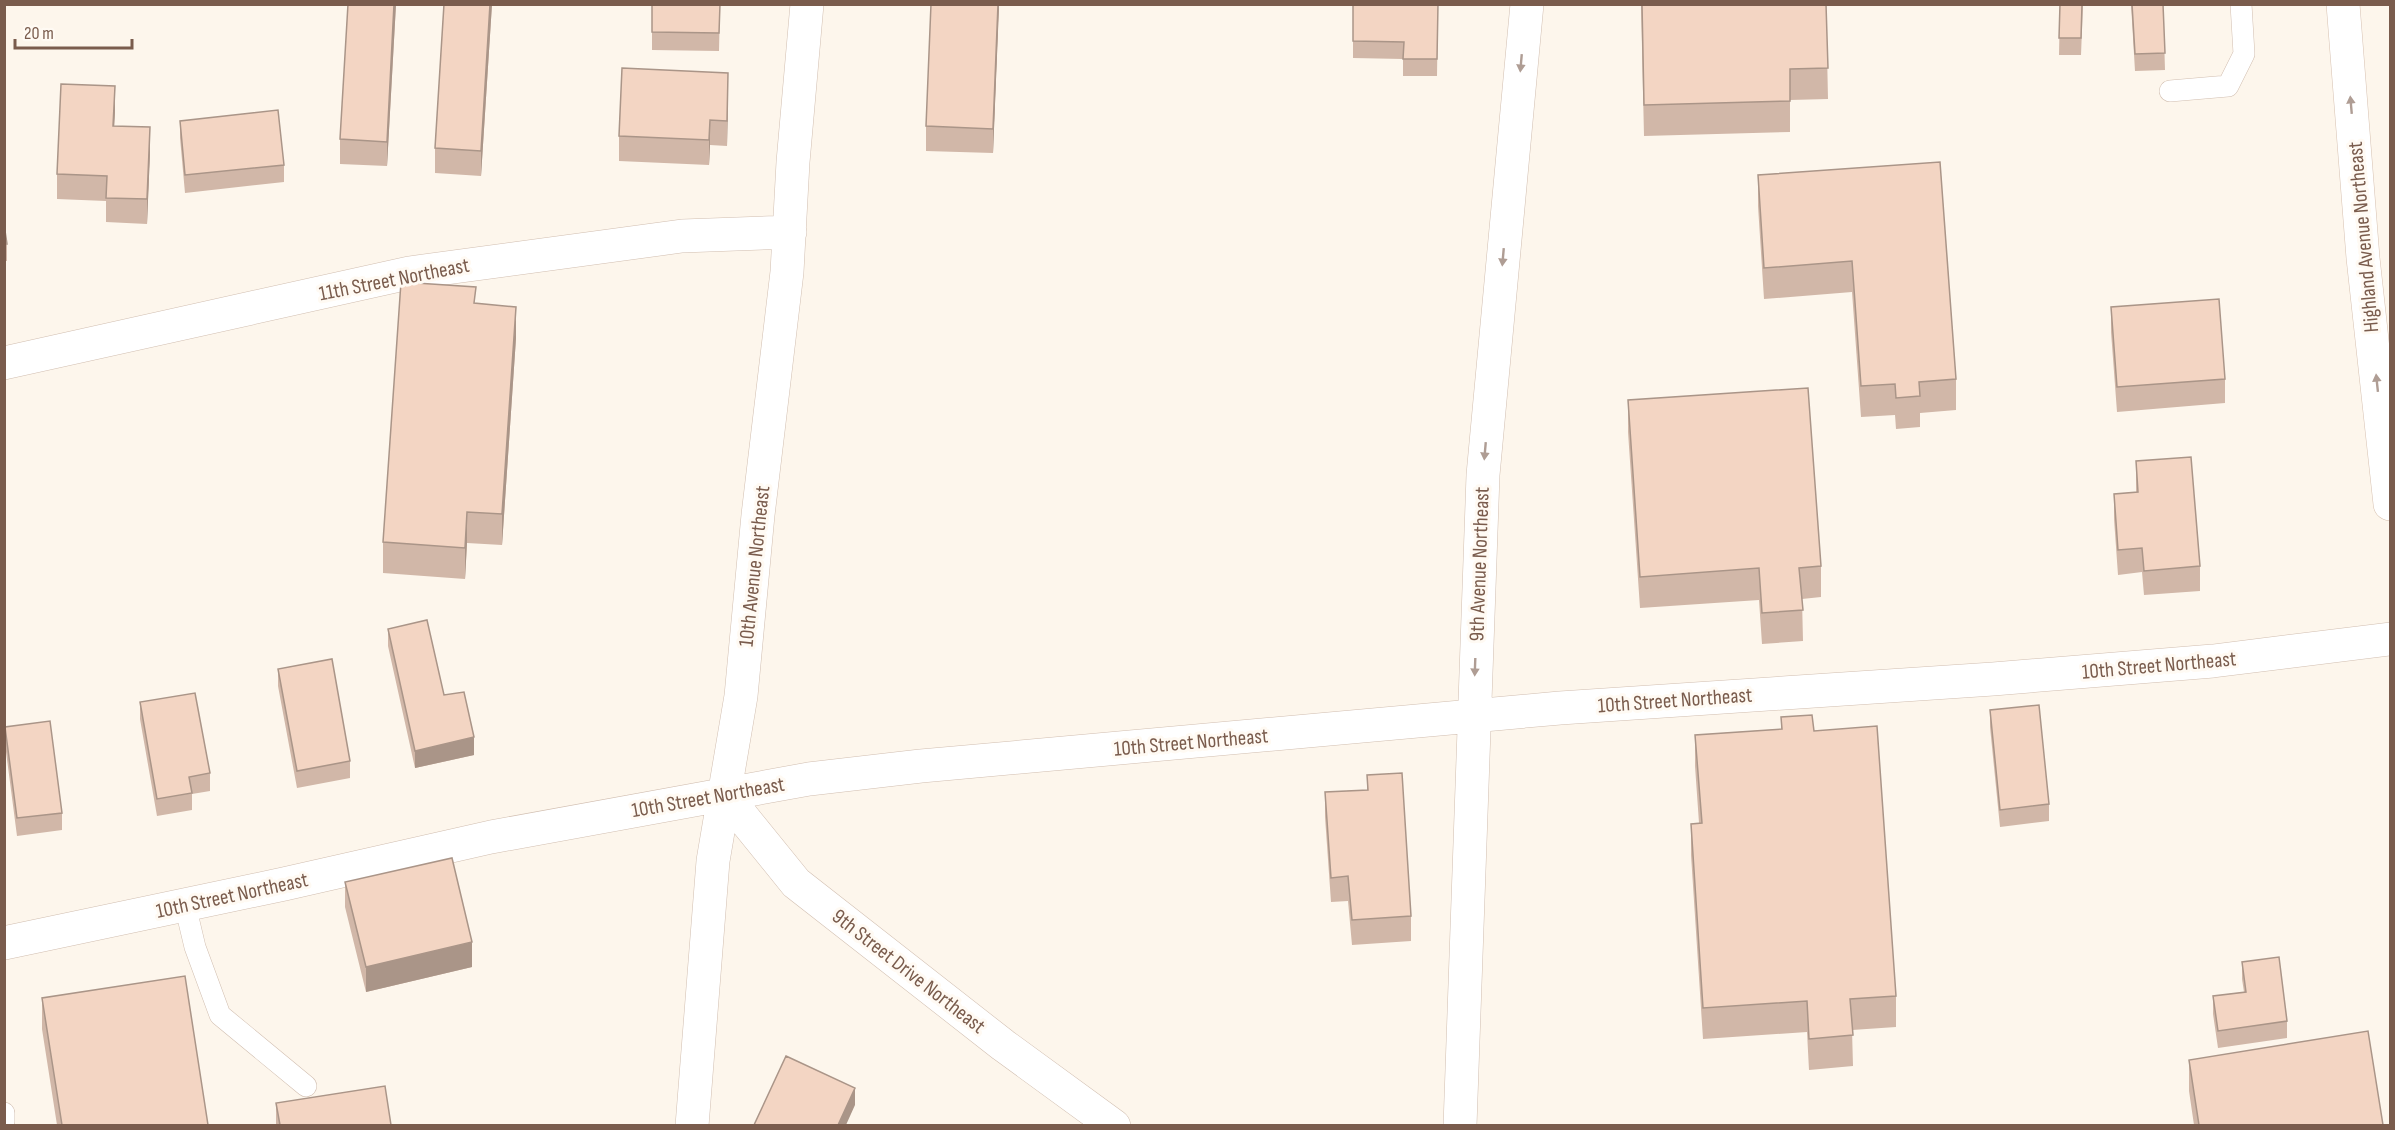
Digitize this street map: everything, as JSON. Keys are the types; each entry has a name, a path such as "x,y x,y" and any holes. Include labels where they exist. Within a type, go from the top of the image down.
{"street":[{"name":"10th Avenue Northeast","path":"692,1125 713,861 741,696 758,515 787,272 793,162 807,4"},
{"name":"9th Avenue Northeast","path":"1460,1125 1483,475 1527,4"},
{"name":"Highland Avenue Northeast","path":"2343,4 2363,258 2391,504"},
{"name":"11th Street Northeast","path":"4,363 409,273 682,236 790,232"},
{"name":"10th Street Northeast","path":"4,943 490,837 809,779 921,766 1560,708 1993,679 2213,661 2391,639"},
{"name":"9th Street Drive Northeast","path":"724,795 796,883 1003,1045 1114,1125"}],"lane":[{"path":"2170,91 2228,86 2244,54 2241,4"},
{"path":"185,905 195,947 220,1015 306,1086"},
{"path":"4,1113 4,1122"}],"building":[{"path":"348,4 394,4 387,142 340,139"},
{"path":"444,4 490,4 481,151 435,148"},
{"path":"652,4 720,4 719,33 652,32"},
{"path":"931,4 998,4 993,129 926,126"},
{"path":"1353,4 1438,4 1437,59 1403,59 1404,42 1353,41"},
{"path":"1642,4 1826,4 1828,68 1790,69 1790,101 1644,105"},
{"path":"2060,4 2082,4 2081,38 2059,38"},
{"path":"2132,4 2163,4 2165,53 2135,54"},
{"path":"622,68 728,73 727,121 710,120 709,140 619,136"},
{"path":"61,84 115,86 113,126 150,127 147,199 106,198 107,176 57,174"},
{"path":"278,110 284,165 185,175 180,121"},
{"path":"1940,162 1956,379 1919,382 1920,396 1896,398 1895,384 1861,386 1852,261 1764,268 1758,175"},
{"path":"4,224 7,244 4,244"},
{"path":"401,282 476,287 474,303 516,307 502,514 467,512 465,548 383,542"},
{"path":"2219,299 2225,379 2117,387 2111,307"},
{"path":"1808,388 1821,566 1799,568 1803,610 1762,613 1759,568 1640,577 1628,400"},
{"path":"2191,457 2200,566 2144,571 2142,548 2118,550 2114,494 2138,492 2136,461"},
{"path":"427,620 444,695 464,692 474,737 415,751 388,629"},
{"path":"332,659 350,761 297,771 278,669"},
{"path":"195,693 210,773 189,777 192,793 157,799 140,702"},
{"path":"2039,705 2049,804 2000,810 1990,710"},
{"path":"1812,715 1814,731 1877,726 1896,996 1850,999 1853,1035 1809,1039 1807,1001 1703,1008 1691,824 1702,823 1695,735 1782,729 1781,717"},
{"path":"50,721 62,813 17,818 5,727"},
{"path":"1402,773 1411,916 1352,920 1348,876 1331,878 1325,792 1368,790 1367,775"},
{"path":"452,858 472,942 366,967 345,882"},
{"path":"2279,957 2287,1021 2218,1031 2213,996 2246,992 2242,962"},
{"path":"185,976 208,1125 62,1125 42,998"},
{"path":"2368,1031 2383,1125 2199,1125 2189,1060"},
{"path":"786,1056 855,1088 838,1125 754,1125"},
{"path":"385,1086 391,1125 280,1125 276,1103"}]}
